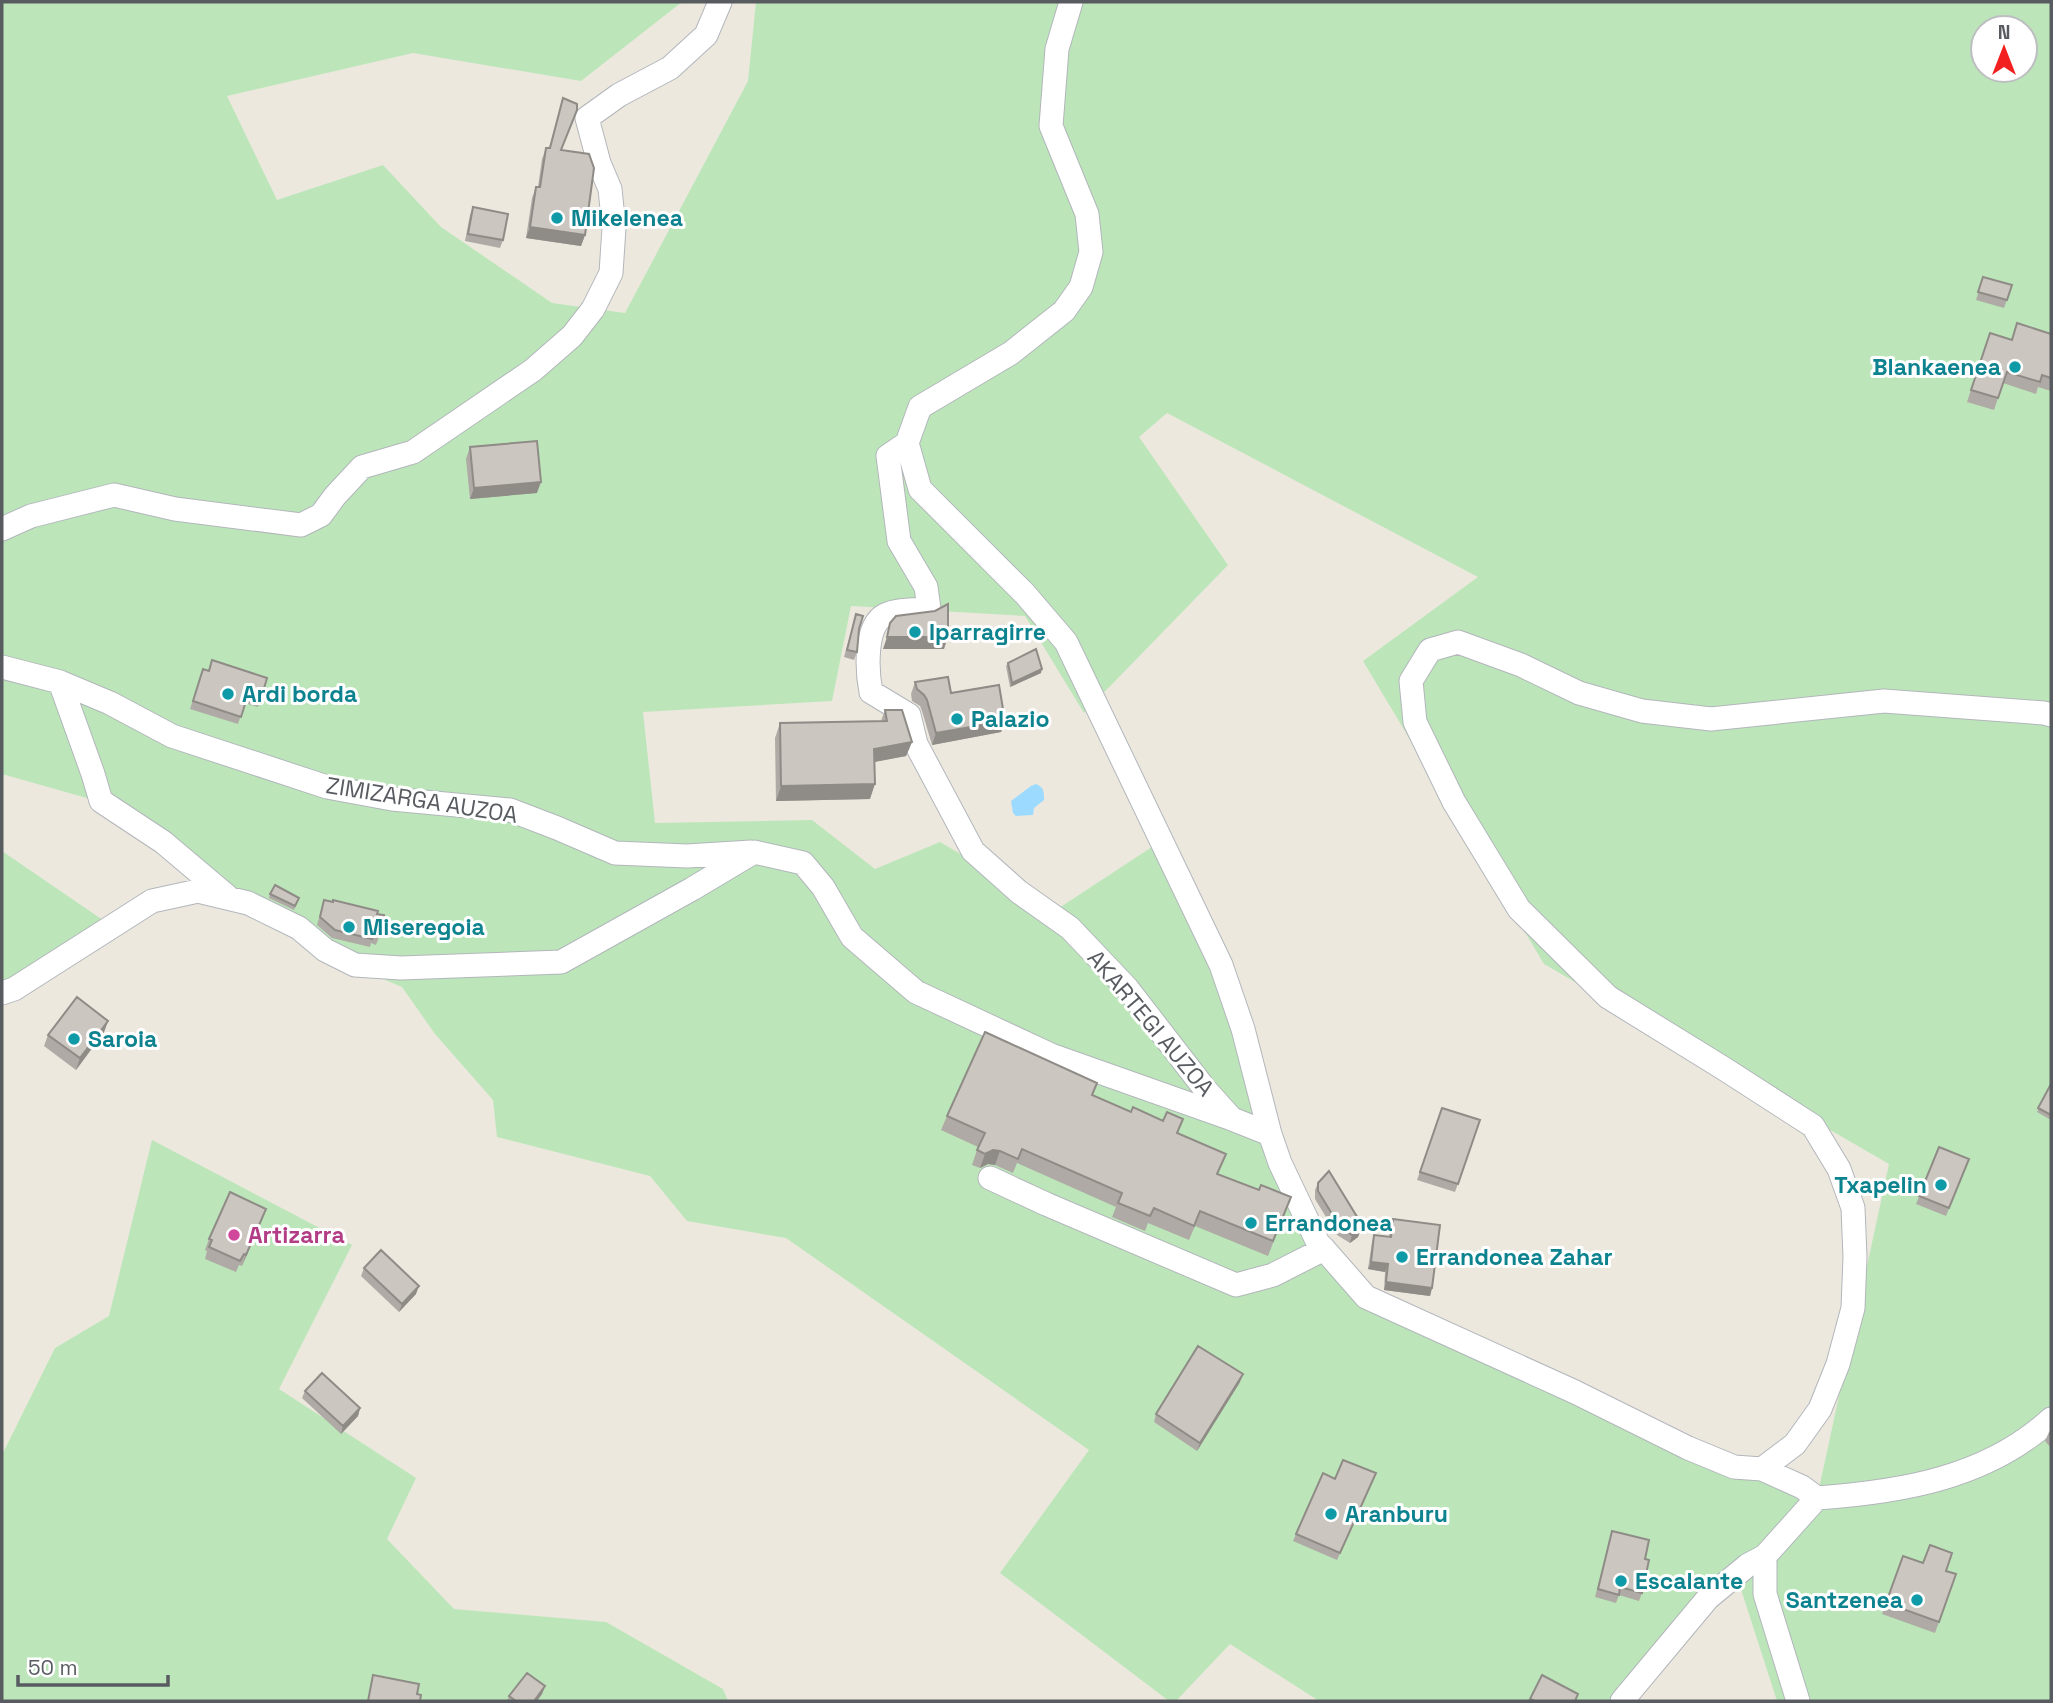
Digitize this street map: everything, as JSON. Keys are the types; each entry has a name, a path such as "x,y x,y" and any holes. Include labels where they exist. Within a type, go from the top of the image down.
{"street":[{"path":"2,529 31,516 114,495 175,509 301,525 321,515 362,467 413,452 533,370 572,336 593,309 611,273 614,228 610,189 599,163 587,118 619,95 670,68 706,35 720,2"},
{"path":"1071,2 1057,49 1051,126 1087,214 1091,252 1081,287 1064,312 1011,353 920,407 907,443 920,489 1024,594 1066,642 1221,965 1243,1029 1270,1135 1280,1163 1318,1243 1366,1297 1575,1392 1688,1448 1734,1467 1762,1469 1802,1487 1817,1498 1872,1494 1934,1481 1992,1460 2051,1419"},
{"name":"AKARTEGI AUZOA","path":"907,443 888,456 900,541 926,587 929,609 892,612 876,623 870,642 867,673 871,692 909,715 916,744 973,851 1019,892 1070,928 1127,989 1205,1089 1232,1119 1270,1135"},
{"path":"1762,1469 1795,1444 1820,1409 1838,1364 1853,1308 1853,1209 1839,1169 1813,1126 1608,997 1519,909 1454,802 1415,722 1411,681 1430,650 1458,642 1521,665 1579,693 1656,713 1711,719 1884,701 2051,715"},
{"name":"ZIMIZARGA AUZOA","path":"2,667 60,682 110,703 172,736 327,787 392,799 510,810 615,853 687,856 754,852 803,863 823,887 852,937 916,992 1051,1055 1232,1119"},
{"path":"60,682 101,801 163,842 230,899"},
{"path":"2,993 14,989 152,901 198,891 248,903 299,928 326,950 355,965 401,968 561,962 754,852"},
{"path":"990,1178 1046,1205 1236,1286 1273,1275 1324,1249"},
{"path":"1622,1701 1708,1598 1748,1565 1765,1556 1817,1498"},
{"path":"1765,1556 1765,1594 1798,1701"}],"green space":[{"path":"2,2 682,2 581,81 413,53 227,96 277,200 383,165 441,227 552,303 625,313 748,81 756,2 2051,2 2051,1701 1777,1701 1738,1580 1626,1701 1319,1701 1230,1644 1176,1701 1169,1701 1000,1573 1089,1450 786,1238 687,1221 650,1176 497,1137 493,1100 435,1034 402,987 299,943 115,806 2,774","holes":["1167,413 1478,577 1363,661 1544,964 1889,1164 1817,1498 1333,1272 1161,841 1056,910 940,842 875,869 812,820 655,823 643,712 832,701 851,606 1025,616 1084,713 1228,565 1139,437"]},
{"path":"2,851 113,927 2,982"},
{"path":"152,1140 352,1245 279,1389 416,1478 387,1539 454,1609 606,1622 723,1689 728,1701 2,1701 2,1455 55,1348 109,1316"}],"water":[{"path":"1036,784 1043,790 1044,800 1034,808 1033,815 1016,816 1011,801"}],"building":[{"name":"Mikelenea","path":"563,98 577,104 577,110 561,150 589,154 594,168 585,235 530,227 536,187 540,187 546,148 550,148"},
{"path":"473,207 508,214 503,240 468,234"},
{"path":"1983,277 2012,285 2007,300 1978,292"},
{"name":"Blankaenea","path":"2017,323 2051,334 2051,378 2042,375 2040,382 2007,372 1998,398 1971,390 1990,333 2012,340"},
{"path":"537,441 541,482 474,488 470,447"},
{"path":"948,604 948,637 887,637 890,623 896,616 935,611"},
{"path":"856,614 863,616 857,652 847,650"},
{"path":"1036,649 1042,669 1012,683 1008,663"},
{"name":"Ardi borda","path":"212,660 267,678 261,699 248,695 241,717 193,701 203,669 209,671"},
{"path":"948,677 951,693 999,685 1005,721 936,733 927,700 917,689 915,682"},
{"path":"885,710 902,710 912,742 874,749 875,784 781,786 780,723 887,721"},
{"path":"275,885 299,898 295,906 270,894"},
{"name":"Miseregoia","path":"324,900 378,911 377,914 384,915 379,937 373,935 372,939 335,930 320,917"},
{"name":"Saroia","path":"77,997 108,1021 80,1058 48,1035"},
{"path":"985,1032 1097,1083 1092,1095 1131,1112 1133,1107 1163,1121 1167,1112 1183,1119 1177,1133 1226,1154 1217,1174 1259,1190 1261,1185 1291,1197 1273,1241 1200,1211 1194,1226 1154,1208 1150,1216 1118,1203 1122,1193 1022,1149 1018,1159 1000,1151 993,1150 985,1154 977,1150 985,1133 947,1116"},
{"path":"2051,1084 2051,1115 2038,1108"},
{"path":"1442,1108 1480,1120 1458,1184 1420,1172"},
{"name":"Txapelin","path":"1939,1147 1969,1159 1949,1208 1919,1196"},
{"path":"1329,1171 1359,1220 1361,1229 1352,1235 1340,1227 1318,1191 1318,1183"},
{"name":"Artizarra","path":"230,1192 266,1209 246,1255 244,1254 240,1261 209,1247 212,1240 209,1239"},
{"name":"Errandonea Zahar","path":"1393,1219 1440,1225 1432,1288 1386,1282 1388,1264 1371,1262 1374,1235 1391,1237"},
{"path":"381,1250 419,1286 402,1304 364,1268"},
{"path":"1198,1346 1243,1374 1200,1443 1156,1414"},
{"path":"322,1373 360,1408 343,1426 305,1391"},
{"name":"Aranburu","path":"1343,1460 1376,1473 1340,1553 1296,1534 1323,1473 1335,1479"},
{"name":"Escalante","path":"1612,1531 1649,1540 1645,1559 1649,1560 1642,1593 1620,1587 1619,1595 1598,1589"},
{"name":"Santzenea","path":"1930,1545 1952,1553 1946,1571 1956,1574 1939,1622 1886,1603 1903,1556 1923,1563"},
{"path":"527,1673 545,1686 534,1701 516,1701 509,1696"},
{"path":"373,1675 419,1684 417,1694 421,1695 420,1701 368,1701"},
{"path":"1542,1675 1578,1694 1575,1701 1530,1699"}],"place":[{"name":"Mikelenea","path":"557,218"},
{"name":"Blankaenea","path":"2015,367"},
{"name":"Iparragirre","path":"915,632"},
{"name":"Ardi borda","path":"228,694"},
{"name":"Palazio","path":"957,719"},
{"name":"Miseregoia","path":"349,927"},
{"name":"Saroia","path":"74,1039"},
{"name":"Txapelin","path":"1941,1185"},
{"name":"Errandonea","path":"1251,1223"},
{"name":"Artizarra","path":"234,1235"},
{"name":"Errandonea Zahar","path":"1402,1257"},
{"name":"Aranburu","path":"1331,1514"},
{"name":"Escalante","path":"1621,1581"},
{"name":"Santzenea","path":"1917,1600"}]}
